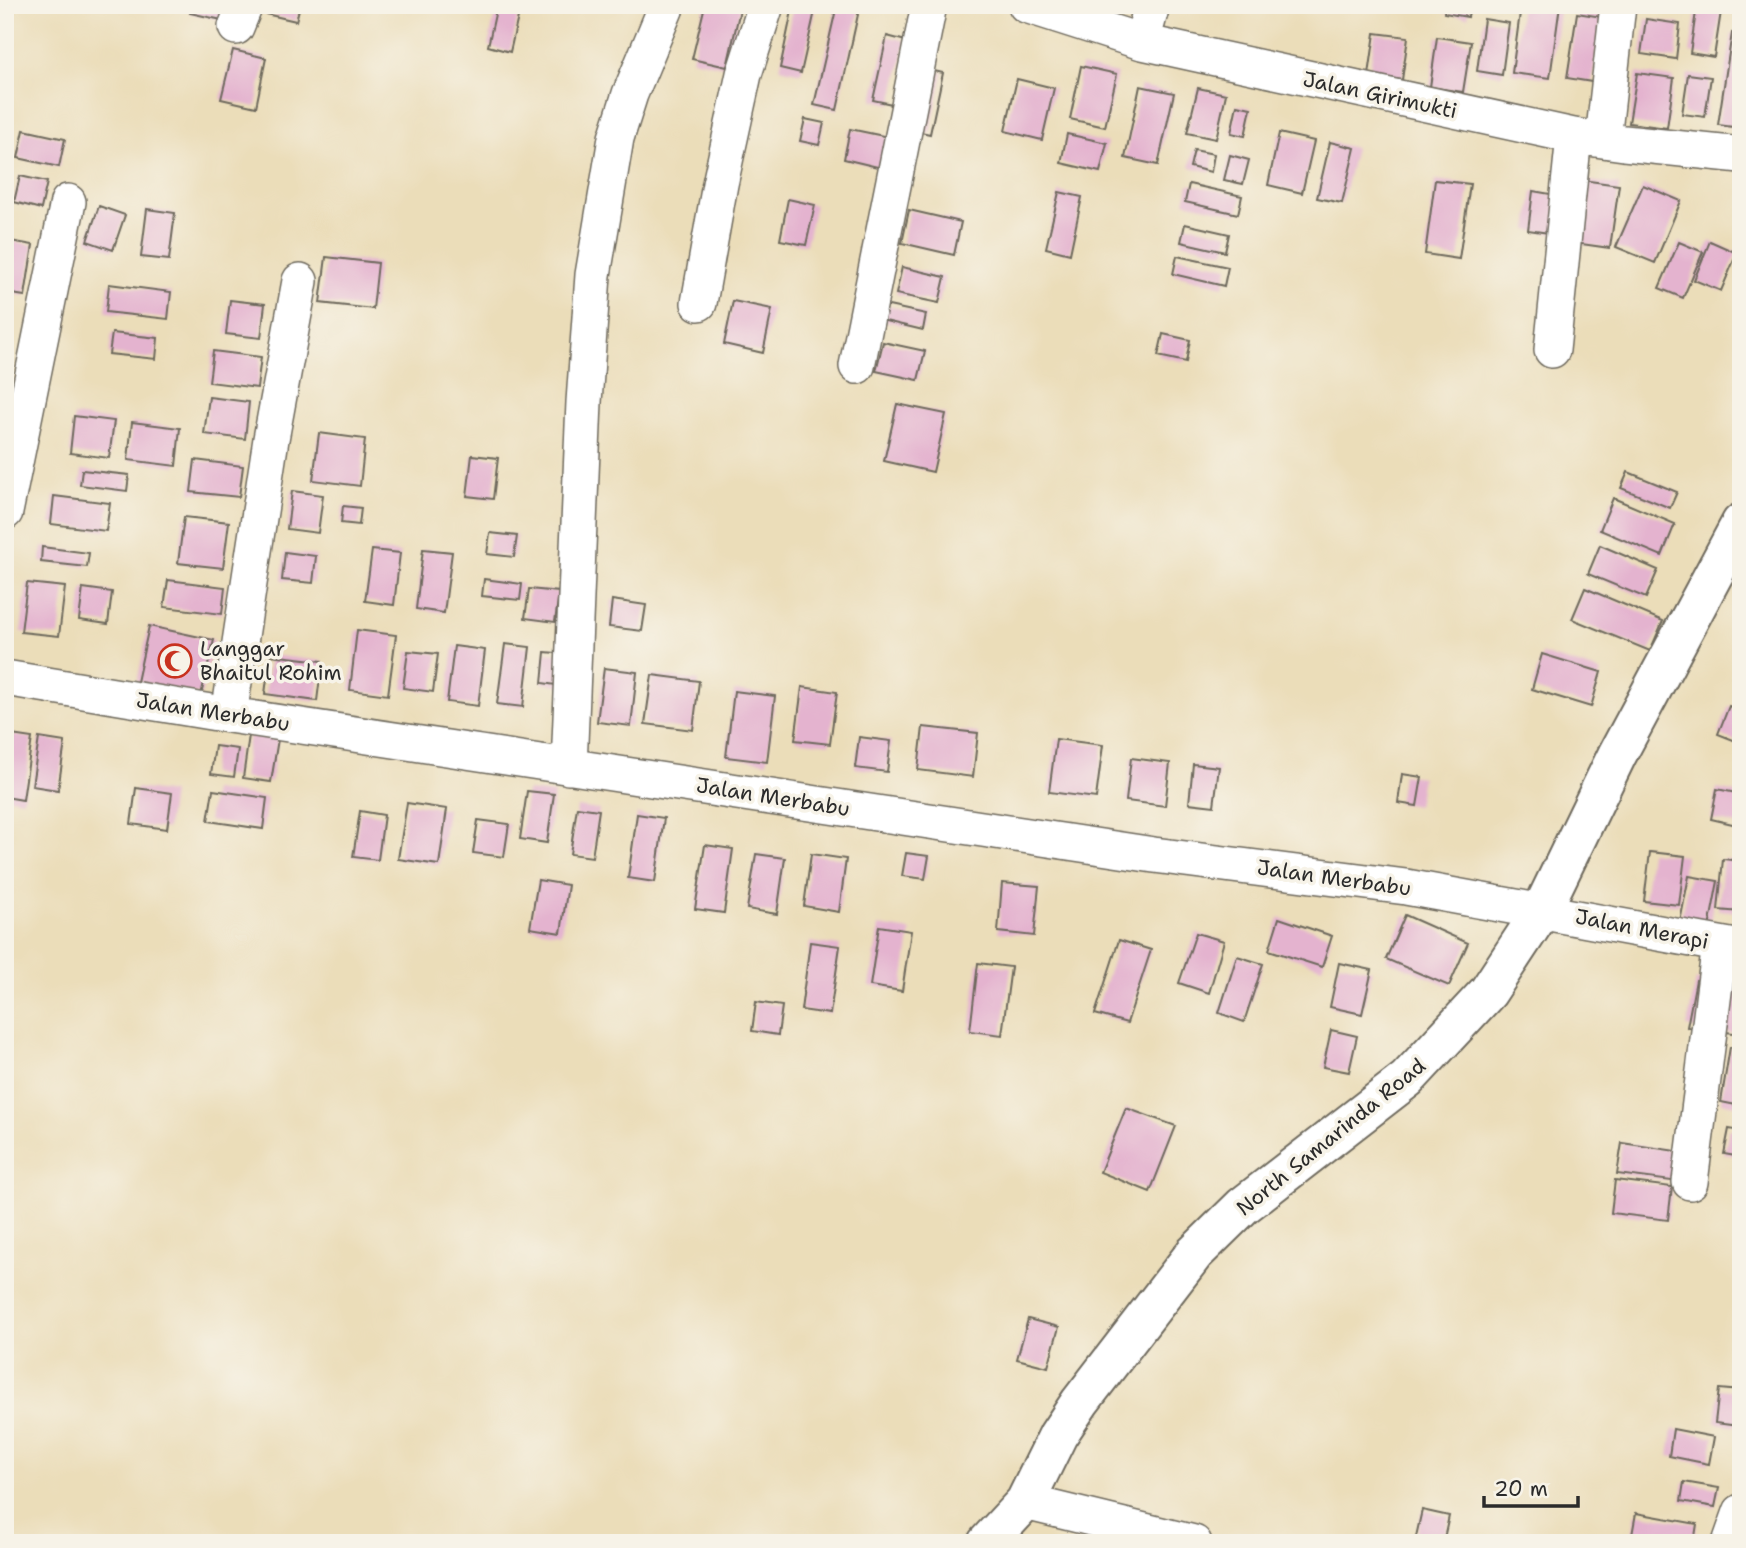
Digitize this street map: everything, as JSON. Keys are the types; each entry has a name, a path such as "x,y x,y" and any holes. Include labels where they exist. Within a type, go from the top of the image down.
{"highway":[{"name":"North Samarinda Road","path":"987,1543 1025,1502 1058,1435 1080,1402 1194,1254 1243,1206 1407,1079 1488,992 1542,911 1617,755 1741,523"}],"street":[{"path":"569,766 584,402 593,275 616,138 630,94 667,5"},
{"path":"699,303 720,184 744,75 766,5"},
{"path":"857,366 929,5"},
{"name":"Jalan Girimukti","path":"1026,5 1142,42 1589,138 1741,155"},
{"path":"1142,42 1152,5"},
{"path":"1552,350 1589,138 1618,5"},
{"path":"5,512 68,202"},
{"path":"229,715 271,439 300,281"},
{"name":"Jalan Merbabu","path":"5,678 229,715 1154,855 1406,887 1542,911"},
{"name":"Jalan Merapi","path":"1542,911 1730,946"},
{"path":"1690,1182 1730,946"},
{"path":"1025,1502 1194,1543"},
{"path":"1730,1543 1741,1512"}],"building":[{"path":"191,5 225,5 222,20 190,13"},
{"path":"263,5 300,5 296,21 261,13"},
{"path":"497,5 520,8 510,52 488,46"},
{"path":"705,5 741,5 727,67 692,59"},
{"path":"837,5 859,10 837,110 814,105"},
{"path":"1321,5 1351,5 1350,11"},
{"path":"1445,5 1470,5 1468,17 1444,13"},
{"path":"1521,5 1560,5 1550,78 1512,73"},
{"path":"1697,5 1722,5 1714,57 1690,53"},
{"path":"793,6 815,11 801,73 780,68"},
{"path":"1577,13 1602,17 1592,82 1567,78"},
{"path":"1484,19 1509,23 1502,75 1477,71"},
{"path":"1646,19 1680,24 1676,59 1641,54"},
{"path":"1375,33 1408,37 1402,80 1369,75"},
{"path":"1732,33 1741,35 1741,128 1718,125"},
{"path":"887,36 906,41 892,104 873,100"},
{"path":"1437,37 1471,42 1463,92 1430,87"},
{"path":"233,50 266,58 256,107 221,99"},
{"path":"1081,66 1117,74 1105,127 1070,119"},
{"path":"921,68 943,73 930,134 907,129"},
{"path":"1637,73 1674,78 1667,128 1629,123"},
{"path":"1688,74 1711,77 1705,117 1682,114"},
{"path":"1017,79 1054,88 1042,140 1005,131"},
{"path":"1140,86 1174,93 1158,165 1125,158"},
{"path":"1198,88 1226,94 1216,139 1187,133"},
{"path":"1237,105 1251,108 1245,136 1231,133"},
{"path":"805,119 824,123 819,145 800,141"},
{"path":"850,129 893,138 886,169 844,159"},
{"path":"24,130 65,139 59,167 18,158"},
{"path":"1279,133 1314,141 1302,193 1268,185"},
{"path":"1067,134 1107,143 1100,172 1061,163"},
{"path":"1330,142 1355,148 1342,203 1317,198"},
{"path":"1194,150 1214,154 1211,172 1190,167"},
{"path":"1230,155 1249,160 1243,184 1224,180"},
{"path":"20,176 47,182 41,209 14,202"},
{"path":"1435,180 1470,184 1459,259 1425,254"},
{"path":"1582,180 1619,185 1610,248 1574,243"},
{"path":"1189,184 1242,196 1238,214 1185,202"},
{"path":"1643,185 1681,201 1655,263 1616,247"},
{"path":"1533,191 1562,196 1556,234 1528,230"},
{"path":"1059,192 1082,197 1070,254 1046,248"},
{"path":"788,199 815,205 806,245 780,240"},
{"path":"99,206 125,215 113,250 87,241"},
{"path":"147,209 175,213 169,260 141,257"},
{"path":"909,210 961,222 954,255 902,243"},
{"path":"1185,224 1229,234 1225,252 1181,242"},
{"path":"5,240 33,245 25,296 5,293"},
{"path":"1710,241 1737,253 1721,291 1694,280"},
{"path":"1679,242 1703,252 1683,298 1659,288"},
{"path":"1177,256 1228,267 1224,286 1173,274"},
{"path":"326,257 378,263 373,309 320,303"},
{"path":"902,267 945,277 939,303 896,294"},
{"path":"109,284 171,292 168,319 106,312"},
{"path":"230,300 265,304 261,338 226,334"},
{"path":"733,301 772,309 763,353 724,344"},
{"path":"884,305 926,314 923,330 881,320"},
{"path":"112,333 158,338 156,359 109,354"},
{"path":"1163,334 1190,340 1186,362 1158,356"},
{"path":"883,342 925,351 918,380 876,371"},
{"path":"213,351 261,357 257,388 209,382"},
{"path":"209,397 249,402 245,439 204,434"},
{"path":"897,404 946,414 933,472 884,461"},
{"path":"74,416 114,421 109,458 70,453"},
{"path":"132,422 180,428 176,466 128,460"},
{"path":"319,433 365,439 360,486 313,480"},
{"path":"472,455 498,458 493,499 467,496"},
{"path":"195,460 243,466 239,497 191,492"},
{"path":"82,470 129,475 127,491 80,485"},
{"path":"1628,472 1677,492 1670,508 1621,488"},
{"path":"292,491 323,495 318,533 287,529"},
{"path":"54,496 110,503 106,531 51,524"},
{"path":"1613,498 1675,524 1662,556 1600,530"},
{"path":"343,506 361,508 359,525 341,523"},
{"path":"184,517 229,522 223,568 178,563"},
{"path":"490,533 517,536 514,557 487,554"},
{"path":"1600,545 1658,570 1646,598 1588,574"},
{"path":"42,547 89,553 87,567 41,562"},
{"path":"423,549 452,552 444,613 416,609"},
{"path":"372,550 400,553 394,605 365,601"},
{"path":"285,552 316,556 313,583 282,580"},
{"path":"484,579 522,584 520,600 482,596"},
{"path":"168,580 225,587 222,614 164,607"},
{"path":"27,583 65,587 59,636 21,632"},
{"path":"83,588 112,592 108,624 79,620"},
{"path":"1585,588 1663,621 1650,651 1572,619"},
{"path":"529,589 559,592 555,622 525,618"},
{"path":"612,600 646,605 642,631 609,627"},
{"name":"Langgar Bhaitul Rohim","path":"149,626 214,640 201,695 137,682"},
{"path":"357,630 396,635 388,695 350,690"},
{"path":"505,644 530,647 523,707 497,704"},
{"path":"454,646 485,650 478,706 447,702"},
{"path":"408,651 438,654 433,692 403,688"},
{"path":"545,652 566,654 563,686 542,683"},
{"path":"1542,654 1601,672 1591,707 1532,689"},
{"path":"270,655 322,661 317,701 265,694"},
{"path":"604,668 637,672 631,726 597,722"},
{"path":"652,675 699,681 693,730 645,724"},
{"path":"802,687 837,692 830,744 795,740"},
{"path":"734,691 775,696 767,762 726,757"},
{"path":"1729,706 1741,711 1741,743 1718,734"},
{"path":"923,727 978,733 973,777 918,770"},
{"path":"5,734 32,738 23,800 5,797"},
{"path":"249,735 278,739 271,782 243,778"},
{"path":"859,737 891,741 887,772 855,768"},
{"path":"39,738 65,742 58,790 32,786"},
{"path":"1056,739 1103,745 1096,798 1049,792"},
{"path":"215,746 238,749 234,777 211,774"},
{"path":"1131,758 1170,763 1165,806 1126,801"},
{"path":"1193,764 1219,767 1214,806 1189,803"},
{"path":"1402,774 1422,777 1417,806 1398,803"},
{"path":"136,788 172,793 167,829 131,824"},
{"path":"1717,789 1741,794 1741,826 1711,819"},
{"path":"213,790 267,798 263,829 208,821"},
{"path":"527,791 554,794 547,843 520,839"},
{"path":"407,803 447,809 439,865 398,859"},
{"path":"577,807 599,810 592,857 570,854"},
{"path":"360,811 384,815 378,860 353,857"},
{"path":"637,814 664,818 655,882 628,878"},
{"path":"478,820 509,824 504,857 473,853"},
{"path":"705,845 733,849 724,913 695,909"},
{"path":"1650,852 1685,856 1679,905 1644,901"},
{"path":"906,853 929,856 925,879 902,876"},
{"path":"756,854 785,858 777,914 747,909"},
{"path":"811,854 846,859 839,912 804,906"},
{"path":"1723,859 1741,861 1741,912 1718,910"},
{"path":"1689,876 1718,881 1708,933 1679,927"},
{"path":"538,880 568,885 561,933 530,928"},
{"path":"1002,883 1039,886 1034,936 998,932"},
{"path":"1405,915 1468,943 1449,986 1386,959"},
{"path":"1279,918 1332,936 1322,967 1269,950"},
{"path":"879,926 911,931 902,991 870,986"},
{"path":"1196,933 1224,941 1209,993 1179,983"},
{"path":"1119,940 1151,950 1127,1023 1095,1014"},
{"path":"810,942 840,946 830,1014 801,1010"},
{"path":"1237,956 1263,964 1244,1022 1219,1013"},
{"path":"978,963 1011,967 1002,1035 970,1031"},
{"path":"1339,963 1372,970 1362,1014 1330,1007"},
{"path":"1696,980 1709,982 1701,1030 1687,1027"},
{"path":"1724,982 1741,984 1741,1034 1718,1031"},
{"path":"756,1002 782,1006 778,1035 752,1031"},
{"path":"1331,1030 1357,1036 1349,1072 1323,1067"},
{"path":"1730,1047 1741,1048 1741,1106 1721,1102"},
{"path":"1126,1108 1176,1126 1150,1192 1100,1172"},
{"path":"1729,1129 1741,1131 1741,1157 1724,1154"},
{"path":"1622,1143 1683,1152 1679,1182 1617,1174"},
{"path":"1615,1180 1672,1187 1668,1220 1611,1213"},
{"path":"1028,1319 1059,1327 1048,1367 1017,1359"},
{"path":"1719,1389 1741,1391 1739,1426 1715,1423"},
{"path":"1673,1429 1714,1437 1709,1464 1669,1456"},
{"path":"1684,1482 1719,1488 1715,1507 1681,1501"},
{"path":"1422,1510 1449,1516 1443,1543 1415,1541"},
{"path":"1636,1513 1697,1524 1694,1543 1677,1543 1632,1535"}],"place":[{"name":"Langgar Bhaitul Rohim","path":"175,661"}]}
